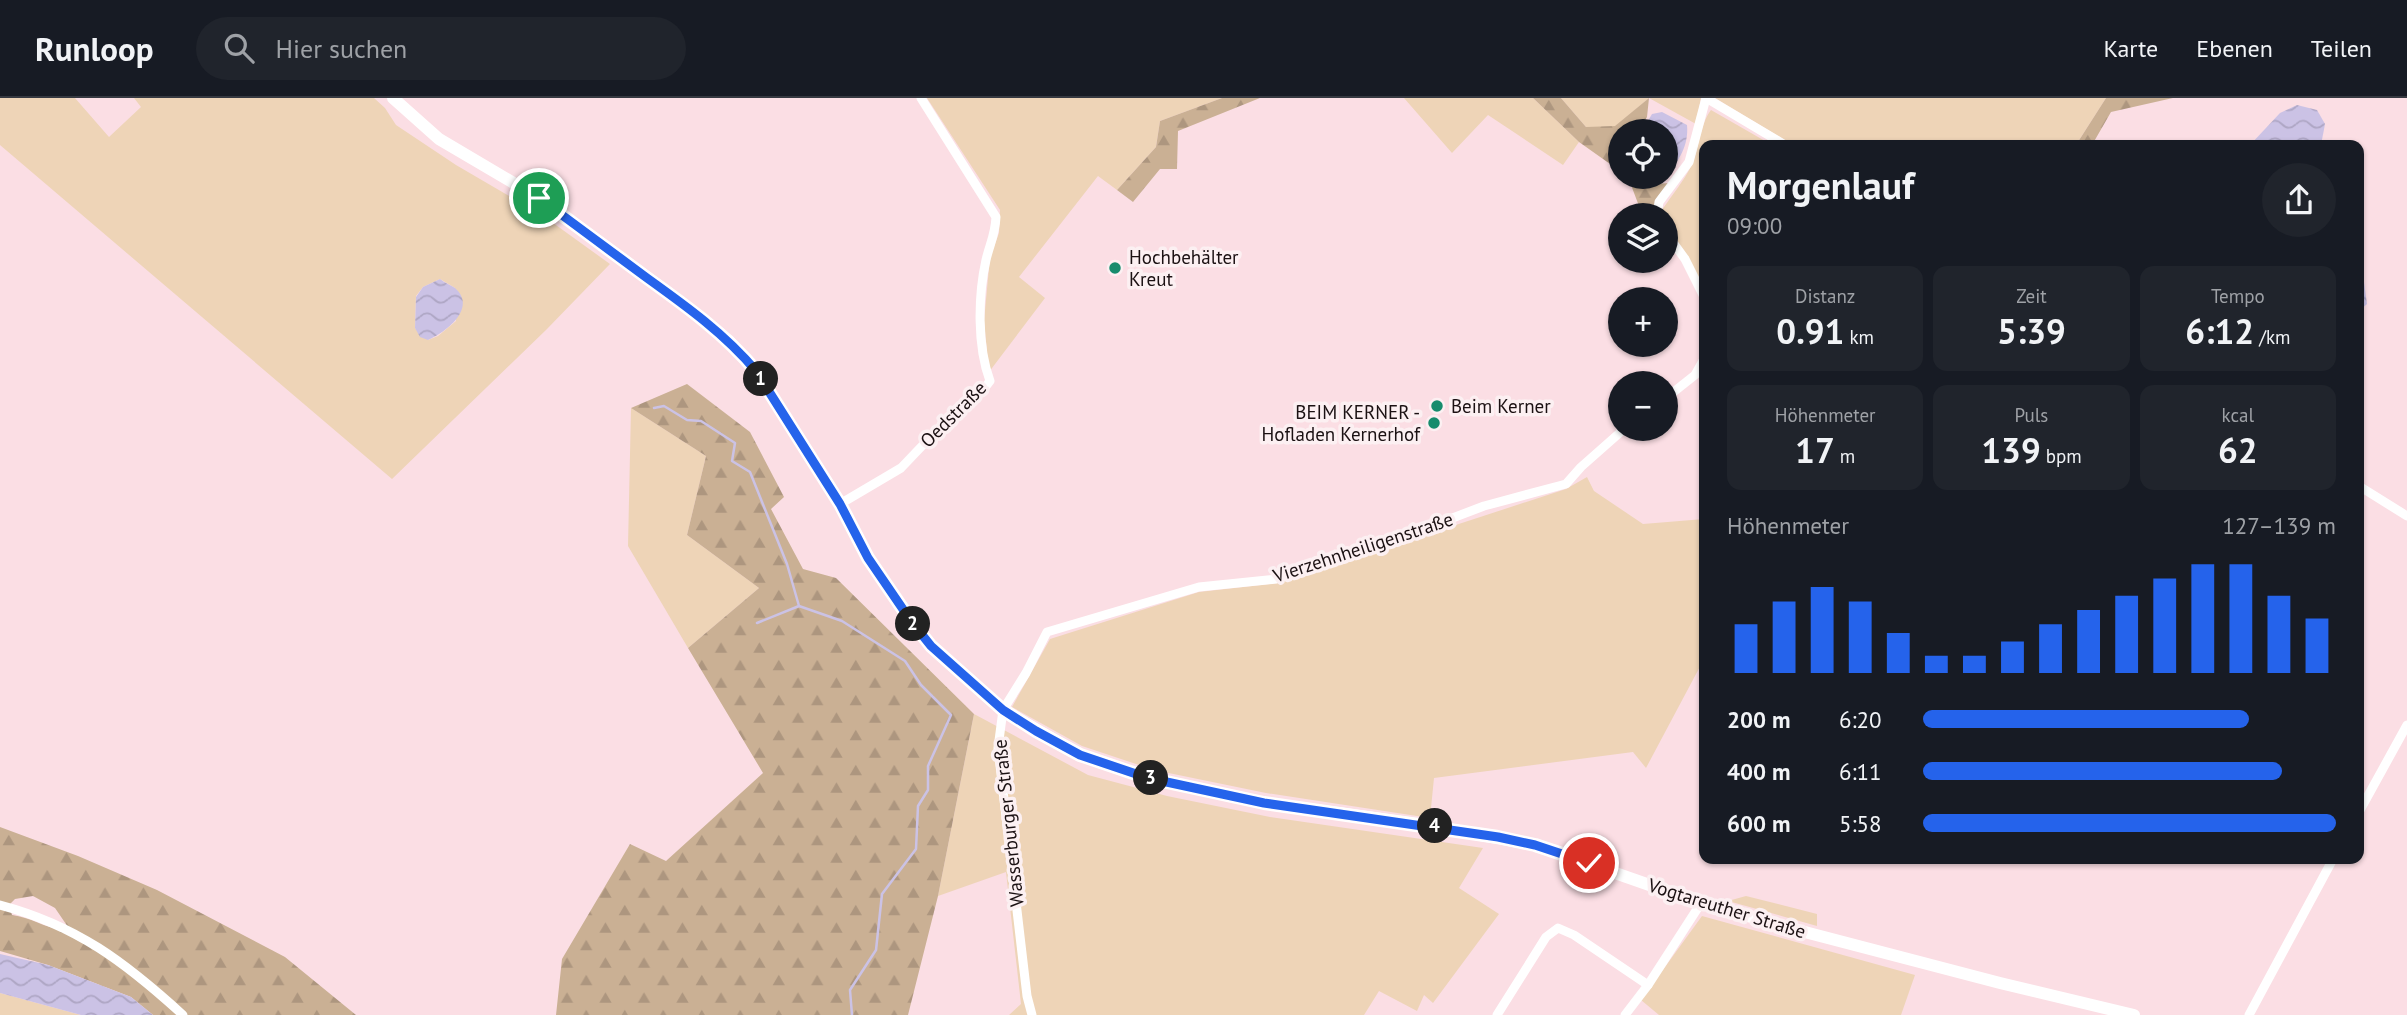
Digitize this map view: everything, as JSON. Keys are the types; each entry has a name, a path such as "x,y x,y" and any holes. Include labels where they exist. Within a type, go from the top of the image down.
{"main road":[{"path":"393,98 439,139 539,198 729,341 756,371 840,504 868,558 911,621 931,646 1003,710"},
{"name":"Vogtareuther Straße","path":"1003,710 1080,755 1148,778 1264,803 1426,825 1523,842 1701,903 2000,983 2134,1015"}],"street":[{"name":"Oedstraße","path":"840,504 901,468 990,381 985,369 980,321 986,260 995,234 996,217 921,98"},
{"path":"1659,203 1689,162 1706,98 1777,140"},
{"path":"1678,249 1699,287"},
{"path":"1678,388 1695,375 1699,368"},
{"name":"Vierzehnheiligenstraße","path":"1003,710 1047,632 1199,587 1276,579 1400,538 1484,506 1566,484 1610,441"},
{"path":"2364,489 2407,516"},
{"name":"Wasserburger Straße","path":"1003,710 998,748 1027,996 1032,1015"},
{"path":"2364,803 2407,725"},
{"path":"2249,1015 2330,864"},
{"path":"1625,1015 1648,985 1701,903"},
{"path":"0,905 34,914 72,931 123,962 183,1015"},
{"path":"1497,1015 1546,937 1558,928 1574,935 1648,985"}],"shaded area":[{"path":"0,98 75,98 109,137 141,107 134,98 374,98 385,108 396,125 456,165 542,215 610,264 392,479 0,145","holes":["440,279 455,288 456,321 438,336 428,340 415,328 416,296 423,287"]},
{"path":"927,98 1222,98 1160,121 1156,147 1117,190 1098,176 1019,277 1045,298 989,372 984,321 990,257 999,233 1000,210"},
{"path":"1404,98 1533,98 1579,142 1563,165 1488,115 1452,153"},
{"path":"1561,98 1649,98 1624,119 1608,119 1608,127 1586,127"},
{"path":"1649,98 1701,98 1696,124"},
{"path":"1715,98 2106,98 2079,140 1785,140"},
{"path":"1711,110 1763,140 1700,140"},
{"path":"1699,142 1699,282 1678,249 1678,203 1667,203 1692,165"},
{"path":"631,408 706,456 687,535 759,588 688,648 628,546"},
{"path":"1587,477 1594,491 1643,524 1699,519 1699,668 1646,768 1633,752 1434,778 1430,818 1266,793 1154,770 1082,746 1012,707 1050,639 1199,592 1278,583 1566,489"},
{"path":"974,714 1088,775 1167,796 1270,817 1483,848 1459,888 1499,914 1433,1003 1424,995 1417,1011 1379,991 1364,1015 1009,1015 1021,1004 1006,872 938,896"},
{"path":"1746,896 1817,914 1817,926 1728,901"},
{"path":"1702,916 1915,975 1901,1015 1659,1015 1641,1000"},
{"path":"0,993 81,1015 0,1015"}],"green space":[{"path":"1222,98 1260,98 1178,131 1177,169 1160,169 1133,202 1117,190 1156,147 1160,121"},
{"path":"1533,98 1561,98 1586,127 1608,126 1608,163 1579,142"},
{"path":"1649,98 1646,119 1624,119"},
{"path":"2106,98 2173,98 2111,112 2095,140 2079,140"},
{"path":"1633,189 1664,189 1655,203 1638,203"},
{"path":"687,384 750,432 784,497 771,509 803,569 836,578 974,714 938,896 908,1015 556,1015 562,959 630,844 666,861 763,773 688,648 759,588 687,535 706,456 631,408"},
{"path":"0,827 78,856 157,890 285,957 356,1015 153,1015 131,997 48,965 0,951","holes":["33,896 55,908 68,927 63,930 12,915 9,905 15,899"]}],"water":[{"path":"2297,105 2317,110 2325,124 2322,140 2255,140 2280,113"},
{"path":"1662,112 1675,119 1649,119 1652,114"},
{"path":"1678,120 1687,125 1678,159"},
{"path":"440,279 455,288 463,304 457,319 443,332 428,340 420,337 415,328 416,297 423,287"},
{"path":"2364,282 2367,304 2364,307"},
{"path":"0,954 48,965 131,997 153,1015 81,1015 0,993"}],"waterway":[{"path":"654,408 664,406 687,420 701,421 735,443 732,461 750,472 787,564 799,606 842,621 905,661 921,685 951,715 928,766 928,790 918,806 916,849 882,894 876,950 850,990 852,1015"},
{"path":"757,623 799,606"}],"place":[{"name":"Hochbehälter Kreut","path":"1115,268"},
{"name":"Beim Kerner","path":"1437,406"},
{"name":"BEIM KERNER - Hofladen Kernerhof","path":"1434,423"}],"route":[{"path":"539,198 666,291 729,341 745,358 756,371 840,504 868,558 911,621 931,646 1003,710 1036,731 1080,755 1148,778 1264,803 1498,837 1535,845 1589,863"}]}
